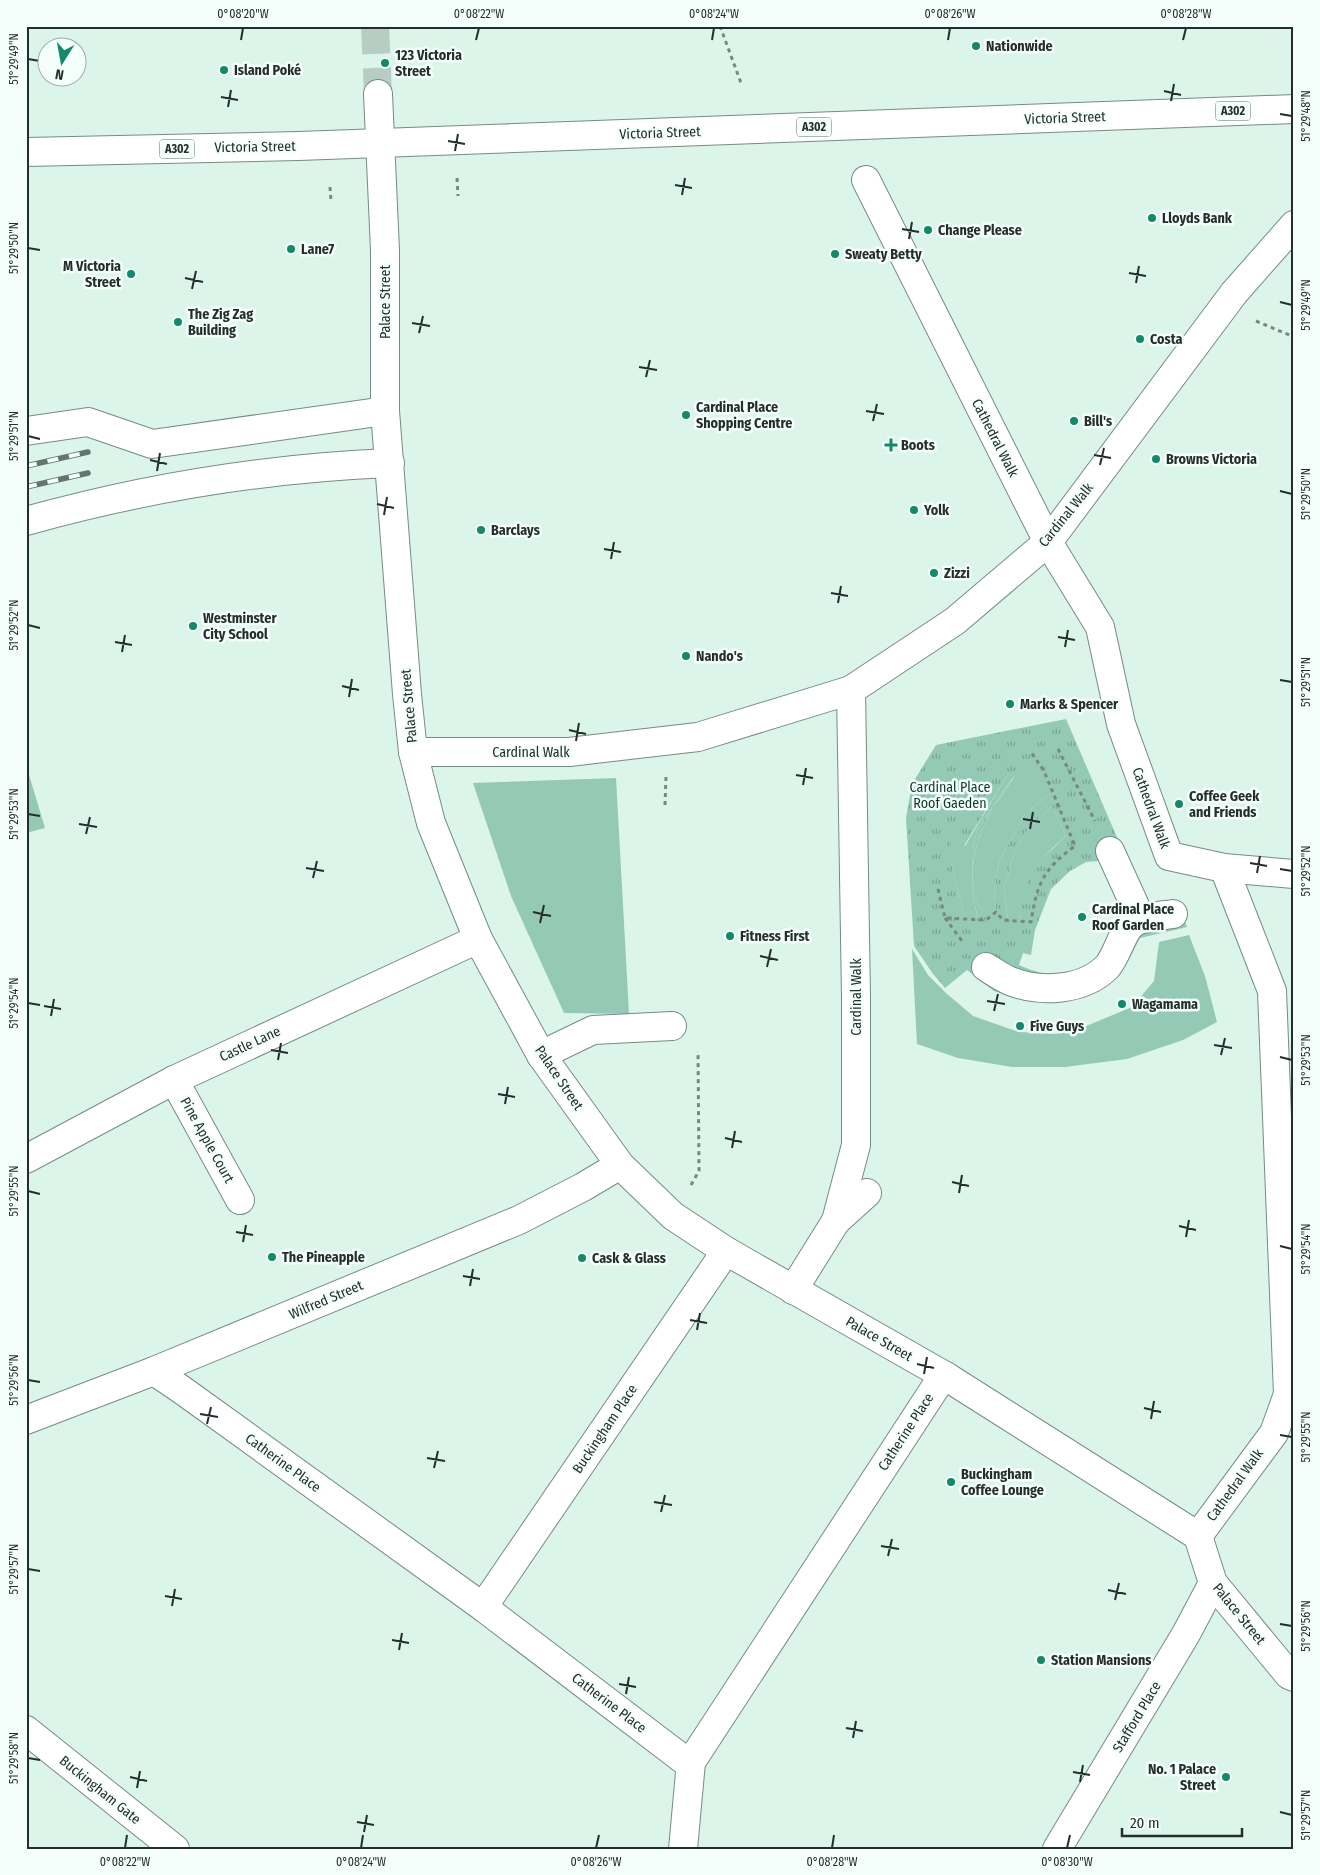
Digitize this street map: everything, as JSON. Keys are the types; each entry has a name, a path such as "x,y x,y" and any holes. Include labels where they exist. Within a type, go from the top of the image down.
{"street":[{"name":"Palace Street","path":"378,94 385,251 385,411 413,752 431,823 478,938 541,1055 620,1165 673,1216 726,1251 947,1378 1198,1536 1213,1583 1289,1675 1294,1677"},
{"name":"Victoria Street","path":"26,152 381,143 1294,109"},
{"name":"Cathedral Walk","path":"866,180 1048,542 1100,627 1117,735 1169,856 1224,868 1272,991 1288,1394 1274,1433 1198,1536"},
{"name":"Cardinal Walk","path":"413,752 569,752 698,737 850,690 955,621 1048,542 1234,293 1294,225"},
{"path":"26,430 88,422 152,444 385,411"},
{"path":"26,521 93,504 175,487 260,474 390,463"},
{"name":"Cardinal Walk","path":"792,1290 836,1221 856,1145 856,998 850,690"},
{"path":"1110,851 1142,919"},
{"path":"1224,868 1294,874"},
{"path":"986,967 1010,981 1035,987 1080,984 1107,966 1132,923 1142,919 1172,914"},
{"name":"Castle Lane","path":"26,1159 174,1080 478,938"},
{"path":"541,1055 593,1030 672,1026"},
{"name":"Pine Apple Court","path":"174,1080 240,1200"},
{"name":"Wilfred Street","path":"26,1420 154,1372 519,1220 583,1187 620,1165"},
{"path":"836,1221 867,1194"},
{"name":"Buckingham Place","path":"483,1607 726,1251"},
{"name":"Catherine Place","path":"154,1372 182,1390 483,1607 684,1760 691,1762 919,1412 937,1385 947,1378"},
{"name":"Stafford Place","path":"1057,1849 1186,1634 1213,1583"},
{"name":"Buckingham Gate","path":"26,1730 175,1849"},
{"path":"683,1849 691,1762"}],"path":[{"path":"720,26 741,83"},
{"path":"457,178 458,196"},
{"path":"330,187 331,201"},
{"path":"1058,749 1110,851"},
{"path":"938,888 945,918 986,920 996,912 1003,920 1031,922 1036,895 1046,872 1075,846 1044,771 1031,752"},
{"path":"672,1026 698,1048 699,1171 673,1216"}],"green space":[{"name":"Cardinal Place Roof Gaeden","path":"1066,719 1141,893 1152,913 1179,906 1187,927 1140,938 1128,961 1107,985 1081,997 1055,1003 1026,1001 994,991 967,970 945,988 914,946 906,818 912,784 936,745","holes":["1037,761 1053,791 1025,814 999,862 994,891 996,912 986,919 974,891 973,871 975,853 980,835 988,818 998,802 1023,773","1008,774 1014,777 977,830 973,849 972,893 978,918 965,918 951,863 951,838 964,846","1052,806 1066,836 1035,865 1023,892 1020,921 1008,920 1004,888 1015,851 1028,829","1110,860 1125,909 1108,949 1102,956 1087,966 1068,973 1041,973 1019,965 1023,953 1031,955 1035,930 1051,889 1070,871 1086,862"]},
{"path":"1037,760 1053,791 1025,814 999,862 994,891 996,912 986,920 974,891 973,871 980,835 998,802"},
{"path":"26,765 45,828 26,833"},
{"path":"1008,774 1014,776 977,830 973,849 972,893 978,919 965,918 951,863 950,837 965,846"},
{"path":"616,778 629,1014 564,1013 511,896 473,783"},
{"path":"1052,806 1066,836 1045,855 1032,873 1025,894 1020,922 1008,920 1004,888 1015,851 1028,829"},
{"path":"1189,935 1205,976 1217,1022 1183,1040 1127,1059 1065,1067 1012,1067 958,1058 917,1044 912,949 928,975 973,1016 1019,1032 1056,1034 1084,1027 1132,1007 1154,981 1159,942"}],"tunnel":[{"path":"375,26 378,94"}],"railway":[{"path":"26,466 88,452"},
{"path":"26,487 88,473"}],"place":[{"name":"Nationwide","path":"976,46"},
{"name":"123 Victoria Street","path":"385,63"},
{"name":"Island Poké","path":"224,70"},
{"name":"Lloyds Bank","path":"1152,218"},
{"name":"Change Please","path":"928,230"},
{"name":"Lane7","path":"291,249"},
{"name":"Sweaty Betty","path":"835,254"},
{"name":"M Victoria Street","path":"131,274"},
{"name":"The Zig Zag Building","path":"178,322"},
{"name":"Costa","path":"1140,339"},
{"name":"Cardinal Place Shopping Centre","path":"686,415"},
{"name":"Bill's","path":"1074,421"},
{"name":"Boots","path":"891,445"},
{"name":"Browns Victoria","path":"1156,459"},
{"name":"Yolk","path":"914,510"},
{"name":"Barclays","path":"481,530"},
{"name":"Zizzi","path":"934,573"},
{"name":"Westminster City School","path":"193,626"},
{"name":"Nando's","path":"686,656"},
{"name":"Marks & Spencer","path":"1010,704"},
{"name":"Coffee Geek and Friends","path":"1179,804"},
{"name":"Cardinal Place Roof Garden","path":"1082,917"},
{"name":"Fitness First","path":"730,936"},
{"name":"Wagamama","path":"1122,1004"},
{"name":"Five Guys","path":"1020,1026"},
{"name":"The Pineapple","path":"272,1257"},
{"name":"Cask & Glass","path":"582,1258"},
{"name":"Buckingham Coffee Lounge","path":"951,1482"},
{"name":"Station Mansions","path":"1041,1660"},
{"name":"No. 1 Palace Street","path":"1226,1777"}]}
